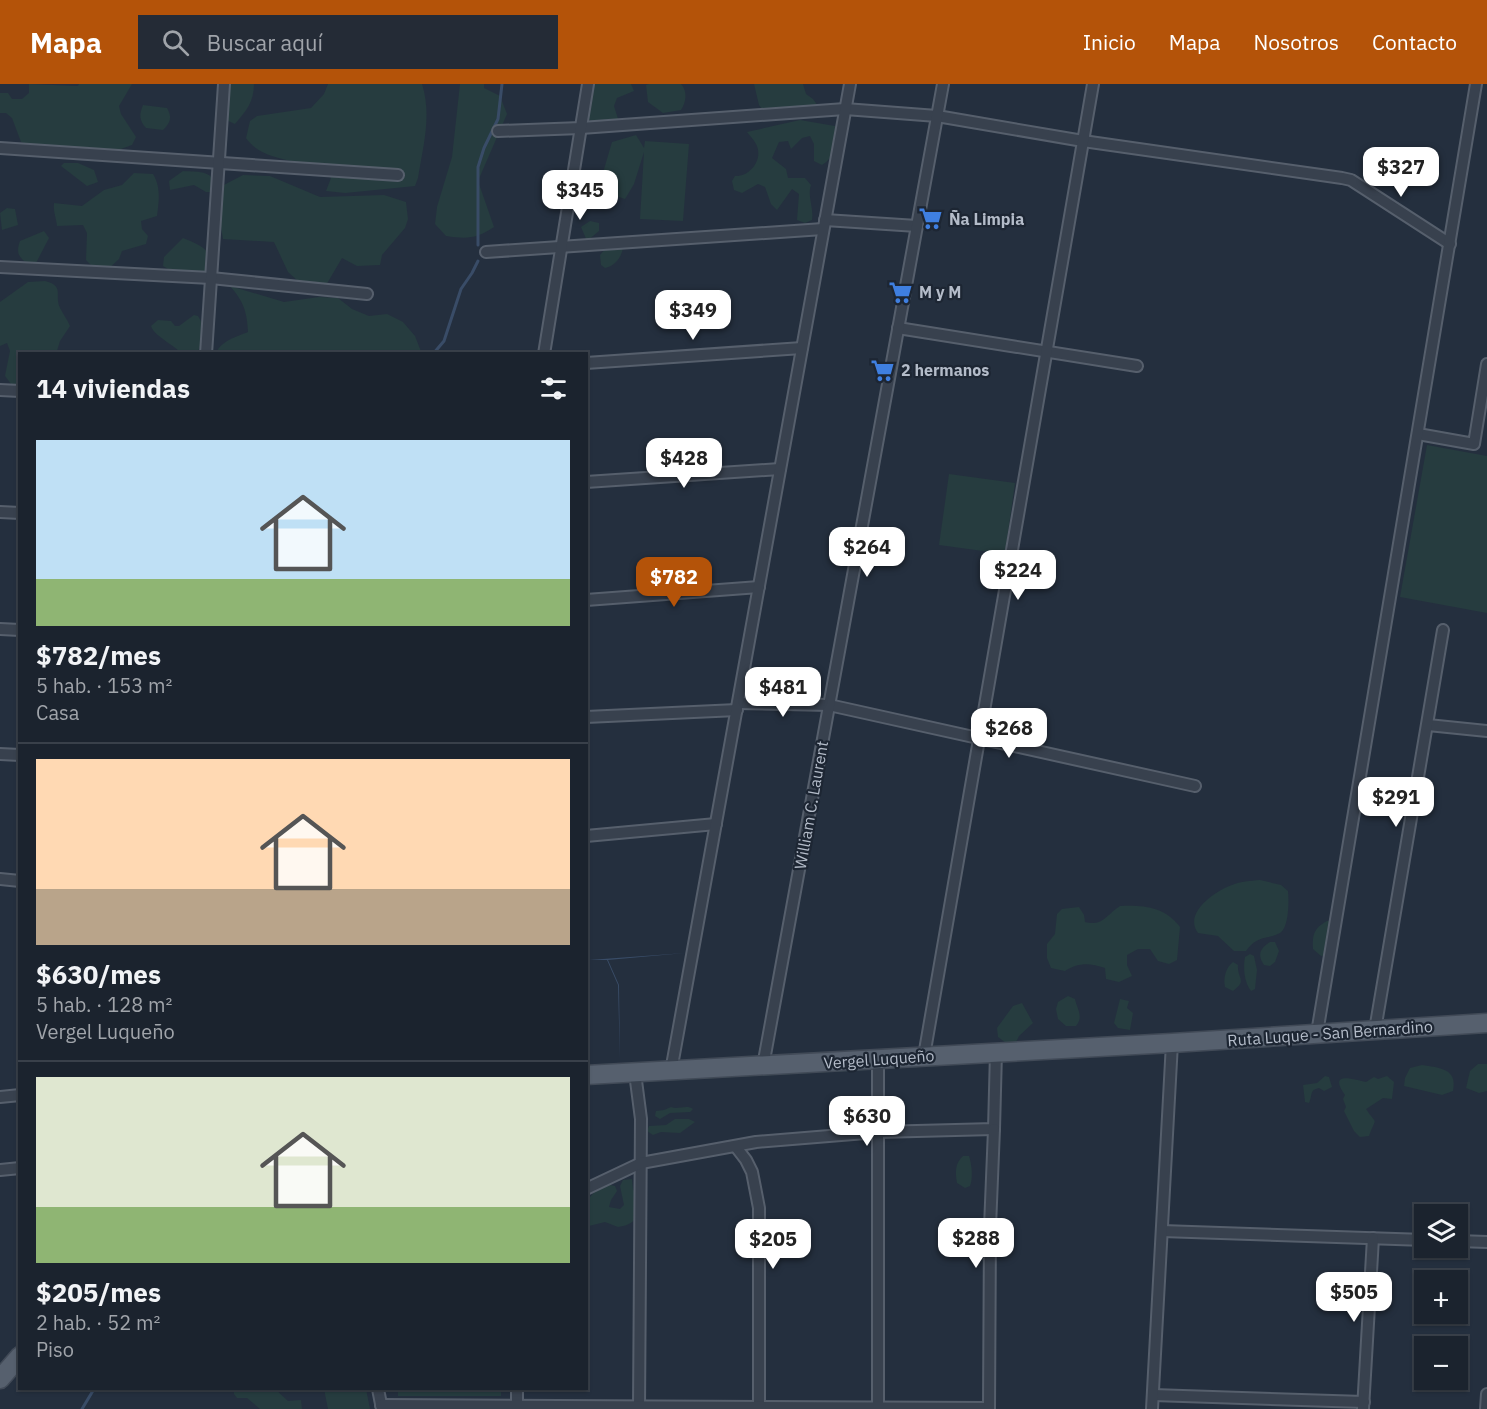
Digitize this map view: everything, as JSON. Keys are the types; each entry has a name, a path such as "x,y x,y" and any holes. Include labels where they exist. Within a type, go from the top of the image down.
{"main road":[{"name":"Ruta Luque - San Bernardino","path":"1172,1043 1487,1023"},
{"name":"Vergel Luqueño","path":"588,1076 1172,1043"},
{"path":"0,1379 18,1358"}],"street":[{"path":"206,352 224,84"},
{"path":"544,352 588,84"},
{"path":"671,1071 850,84"},
{"name":"William C. Laurent","path":"764,1066 943,84"},
{"path":"924,1056 1093,84"},
{"path":"1317,1033 1476,84"},
{"path":"498,131 580,128 845,109 937,116 1083,141 1351,180 1450,244"},
{"path":"0,148 398,175"},
{"path":"486,252 824,224 917,226"},
{"path":"0,267 211,278 367,294"},
{"path":"898,328 1137,366"},
{"path":"588,363 802,348"},
{"path":"1418,434 1474,444 1487,364"},
{"path":"0,390 18,391"},
{"path":"588,482 780,469"},
{"path":"0,512 18,513"},
{"path":"588,600 759,587"},
{"path":"0,629 18,630"},
{"path":"1375,1030 1443,630"},
{"path":"588,717 737,706 829,705 1195,786"},
{"path":"1428,724 1487,731"},
{"path":"0,754 18,755"},
{"path":"588,836 716,824"},
{"path":"0,879 18,880"},
{"path":"1152,1409 1172,1043"},
{"path":"378,1390 381,1407 989,1408 990,1227 996,1052"},
{"path":"878,1059 878,1408"},
{"path":"635,1073 641,1119 639,1408"},
{"path":"0,1097 18,1095"},
{"path":"588,1188 641,1163 756,1143 878,1132 994,1129"},
{"path":"736,1147 752,1172 759,1208 759,1408"},
{"path":"0,1170 18,1168"},
{"path":"1162,1231 1414,1240"},
{"path":"1153,1395 1363,1405 1373,1238"},
{"path":"1468,1241 1487,1242"},
{"path":"517,1390 517,1407"},
{"path":"1486,1409 1487,1394"}],"green space":[{"path":"29,84 78,86 79,84 132,84 119,106 121,114 136,137 132,145 99,157 45,153 21,142 12,118 6,113 0,113 0,93 8,93 12,99 22,99 29,93"},
{"path":"227,84 254,84 251,101 235,124 226,120"},
{"path":"328,84 422,84 426,107 426,131 415,186 345,193 326,191 331,178 322,171 312,166 264,153 246,138 250,121 257,116 311,108 324,94"},
{"path":"460,84 484,84 484,88 500,96 507,114 478,181 494,227 482,234 466,238 446,236 435,224 437,207 452,157"},
{"path":"594,84 631,84 634,91 617,98 614,106 619,122 601,125 582,117 581,99"},
{"path":"681,84 686,97 681,110 663,113 648,102 646,85"},
{"path":"754,84 803,84 806,94 818,106 765,113 759,105"},
{"path":"143,105 167,108 170,119 163,130 146,128 140,117"},
{"path":"800,120 835,126 833,153 822,165 814,161 814,144 810,136 802,138 791,149 788,141 779,142 772,158 786,169 788,178 805,178 811,185 812,220 805,223 797,220 799,194 792,189 777,210 771,204 765,187 758,184 742,193 734,190 732,181 735,176 746,174 757,161 758,150 747,132"},
{"path":"636,135 644,148 645,141 689,144 683,221 640,219 644,152 634,184 625,199 607,193 602,176 612,142"},
{"path":"64,163 78,163 94,170 98,182 87,186 61,166"},
{"path":"183,171 200,172 211,177 214,180 211,192 206,192 194,185 170,190 169,181"},
{"path":"134,173 153,174 156,179 159,200 157,216 141,221 142,229 148,236 146,244 122,251 119,259 106,271 97,271 86,260 87,233 83,225 57,226 54,203 82,206 104,190 122,185"},
{"path":"243,175 270,176 320,197 384,195 406,202 408,219 405,228 382,255 380,265 357,266 342,258 325,287 308,290 288,272 274,242 223,239 217,204 220,187"},
{"path":"7,208 15,209 18,225 2,230 0,213"},
{"path":"590,221 599,223 599,231 587,241 581,227"},
{"path":"44,231 49,238 36,263 28,264 19,254 20,241"},
{"path":"183,238 206,250 210,260 204,273 185,279 163,266 164,257"},
{"path":"611,242 623,247 620,258 605,268 601,265 600,255"},
{"path":"45,281 57,288 58,303 70,326 60,341 57,352 18,352 18,384 11,384 5,376 10,351 7,343 0,346 0,302 28,282"},
{"path":"230,286 284,302 319,297 338,298 352,309 369,316 387,314 403,322 415,336 421,352 217,352 225,343 248,332 247,319 239,297"},
{"path":"194,315 198,316 203,326 203,340 197,352 180,352 156,333 151,326 158,320 171,321 175,326 179,326"},
{"path":"1427,445 1487,456 1487,613 1400,597"},
{"path":"949,474 1015,483 1005,554 939,545"},
{"path":"1260,880 1281,885 1288,891 1287,920 1280,933 1258,940 1246,951 1234,951 1218,936 1198,933 1194,925 1198,911 1217,892 1235,884"},
{"path":"1120,906 1137,906 1161,911 1174,920 1180,927 1177,960 1169,964 1158,961 1150,949 1138,949 1127,955 1127,965 1132,976 1119,982 1106,979 1105,968 1094,965 1080,965 1065,971 1051,968 1047,958 1047,944 1055,934 1057,914 1062,909 1079,907 1085,922 1096,923"},
{"path":"1327,921 1335,921 1339,946 1330,955 1321,956 1313,949 1313,940 1319,926"},
{"path":"1270,942 1275,942 1279,951 1275,962 1270,966 1264,965 1260,955 1262,949"},
{"path":"1250,954 1254,956 1257,970 1255,989 1251,991 1245,979 1244,970 1245,957"},
{"path":"1233,962 1238,965 1241,982 1233,991 1225,987 1224,980"},
{"path":"1068,996 1075,999 1079,1013 1080,1019 1076,1026 1066,1026 1058,1019 1056,1009 1058,1002"},
{"path":"1120,999 1129,1001 1127,1008 1133,1013 1130,1030 1118,1028 1114,1023"},
{"path":"1022,1003 1033,1023 1019,1036 1015,1044 1006,1043 998,1037 997,1028 1013,1006"},
{"path":"1487,1031 1487,1033 886,1069 588,1085 588,1082"},
{"path":"1478,1064 1487,1064 1487,1091 1479,1093 1466,1088 1470,1071"},
{"path":"1422,1065 1441,1068 1450,1073 1454,1083 1453,1091 1442,1095 1404,1086 1410,1068"},
{"path":"1325,1076 1329,1077 1332,1087 1324,1091 1316,1089 1312,1092 1309,1103 1305,1102 1303,1085 1317,1083"},
{"path":"1387,1076 1394,1082 1392,1099 1383,1098 1366,1109 1375,1121 1369,1136 1360,1137 1354,1131 1344,1111 1345,1095 1339,1082 1345,1078 1366,1082 1374,1077 1378,1079"},
{"path":"850,1102 862,1104 865,1107 851,1120 845,1119 843,1115"},
{"path":"671,1107 693,1109 690,1112 670,1113 660,1119 655,1116 656,1111"},
{"path":"675,1119 689,1119 695,1122 680,1133 661,1132 653,1135 647,1131 649,1126 666,1125"},
{"path":"963,1156 969,1156 972,1172 970,1186 965,1188 957,1183 956,1175 957,1165"},
{"path":"632,1179 633,1190 637,1192 637,1211 634,1220 618,1227 605,1222 589,1226 590,1197 599,1187 606,1184 615,1186 617,1191 609,1207 620,1209 624,1205 620,1186 623,1180"},
{"path":"234,1390 276,1390 288,1401 301,1400 302,1409 260,1409 247,1398 237,1398"},
{"path":"324,1390 366,1390 370,1409 328,1409"},
{"path":"398,1390 501,1390 501,1396 398,1396"}],"water":[{"path":"685,953 608,960 619,985 620,1061 618,985 607,960 589,960"}],"waterway":[{"path":"478,245 478,167 498,119 502,84"},
{"path":"435,352 444,341 461,289 478,261"},
{"path":"82,1409 93,1390"}],"place":[{"name":"Ña Limpia","path":"931,219"},
{"name":"M y M","path":"901,292"},
{"name":"2 hermanos","path":"883,370"}]}
